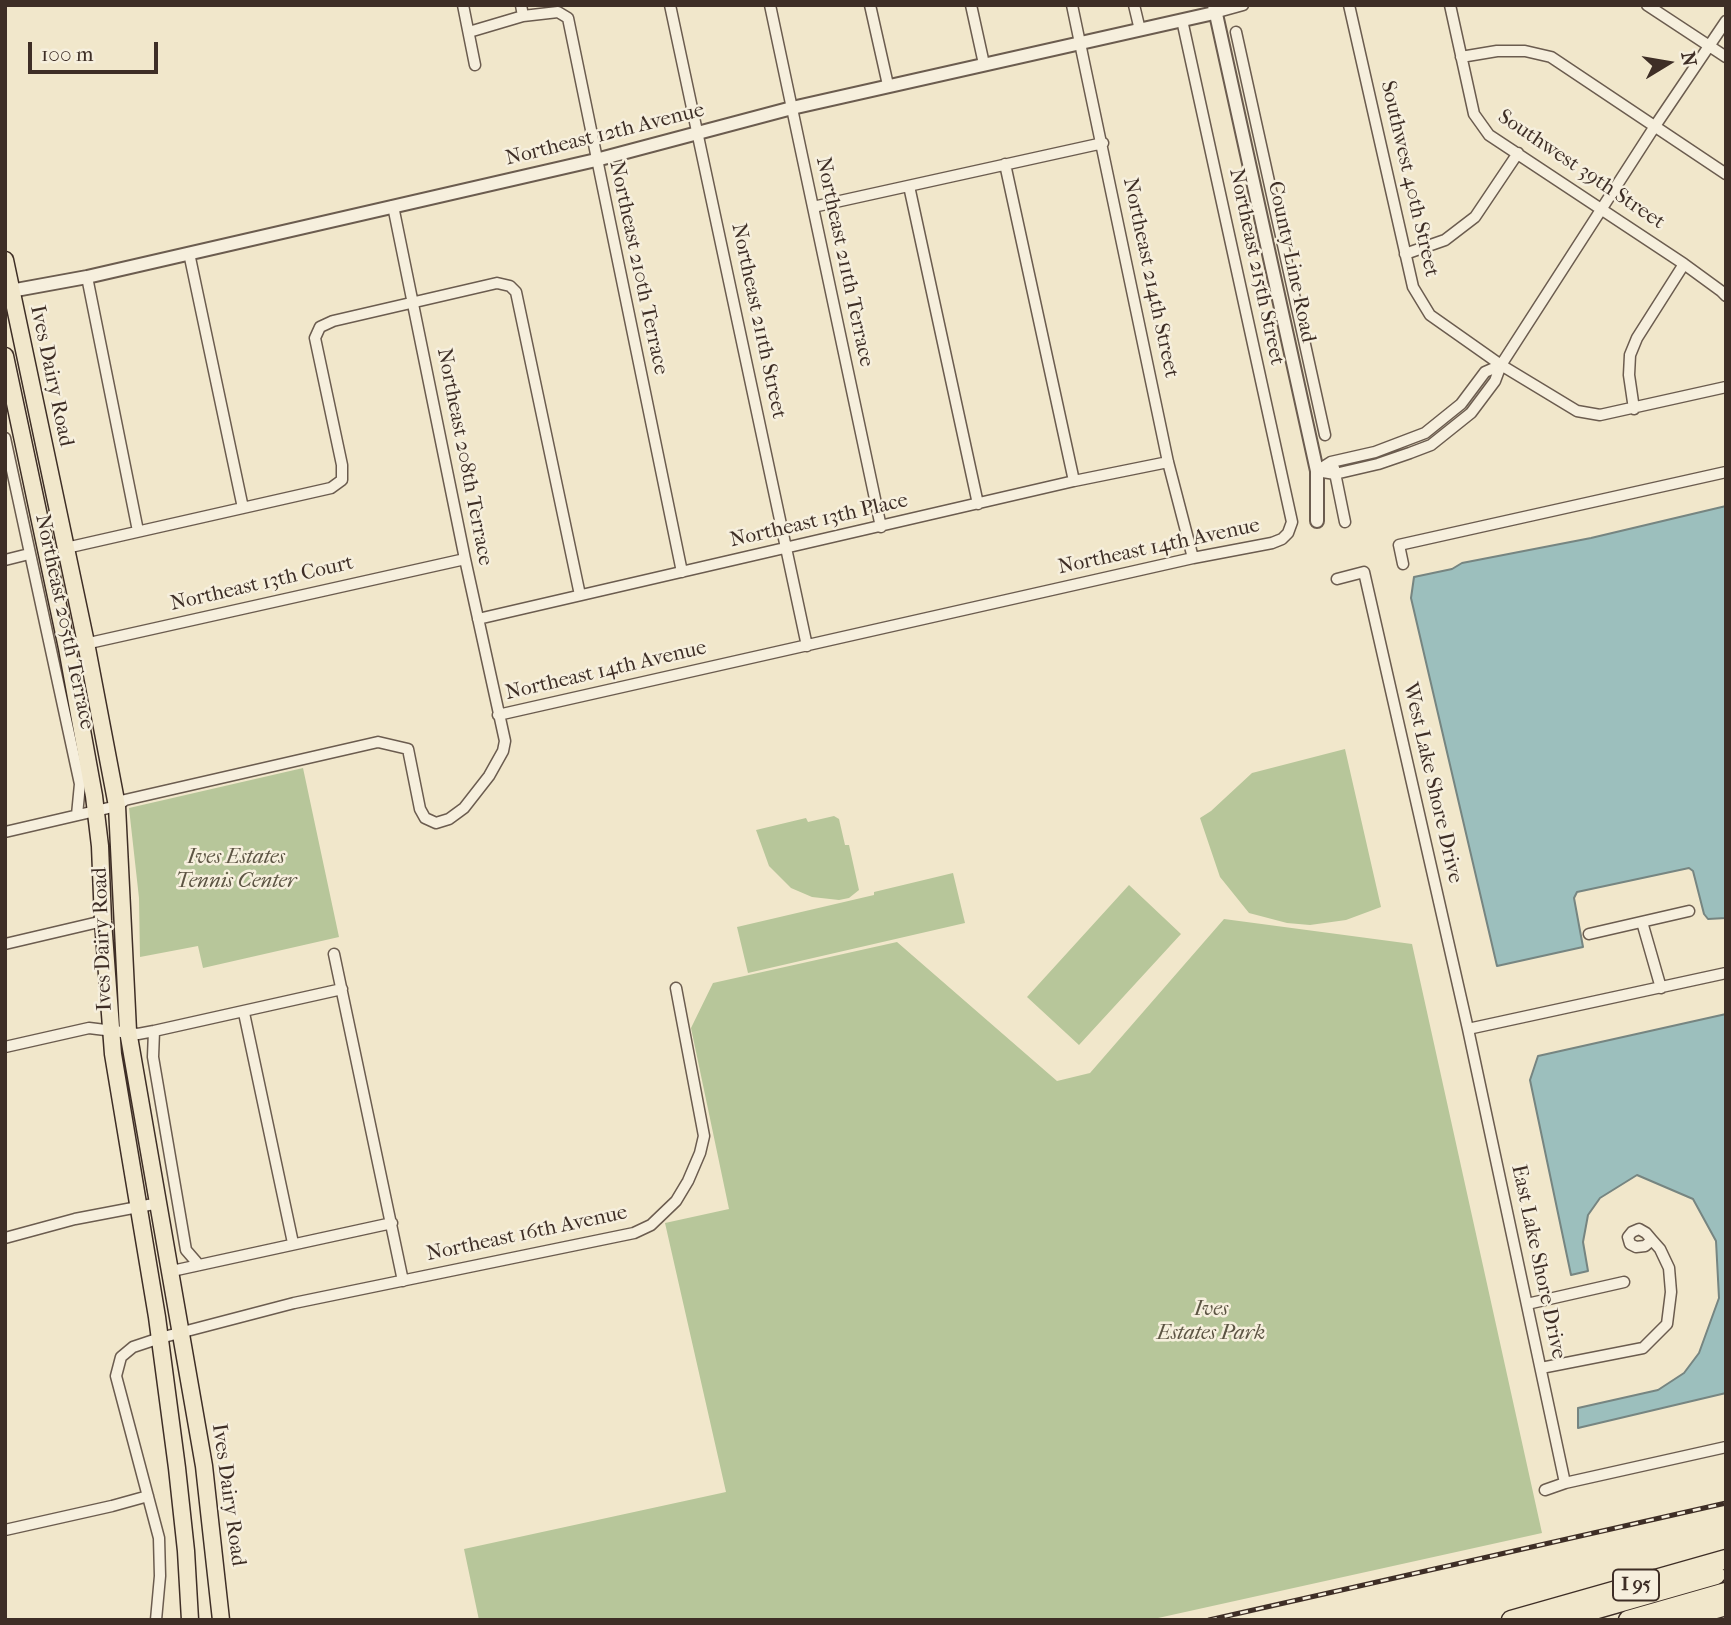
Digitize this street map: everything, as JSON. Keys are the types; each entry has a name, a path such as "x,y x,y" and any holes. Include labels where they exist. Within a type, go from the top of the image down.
{"highway":[{"name":"I 95","path":"1511,1620 1726,1559"},
{"path":"1559,1620 1726,1572"},
{"path":"1628,1620 1726,1592"},
{"name":"I 95","path":"1677,1620 1726,1606"}],"main road":[{"name":"Ives Dairy Road","path":"5,260 8,292 66,548 117,806 120,1031 113,1054 160,1338 177,1468 190,1620"},
{"name":"Ives Dairy Road","path":"5,356 88,755 100,846 103,921 120,1031 172,1271 204,1466 221,1620"}],"street":[{"path":"463,5 475,65"},
{"name":"Northeast 211th Street","path":"670,5 807,646"},
{"name":"Northeast 211th Terrace","path":"770,5 881,527"},
{"path":"870,5 888,85"},
{"path":"971,5 984,64"},
{"name":"Northeast 214th Street","path":"1073,5 1168,462 1193,558"},
{"path":"1134,5 1140,30"},
{"path":"1212,8 1243,5"},
{"name":"Southwest 40th Street","path":"1349,5 1413,287 1430,315 1501,365 1577,411 1600,415 1726,387"},
{"name":"Southwest 39th Street","path":"1450,5 1474,114 1489,135 1684,264 1726,296"},
{"path":"1647,5 1726,57"},
{"name":"Northeast 12th Avenue","path":"8,292 87,277 596,160 698,131 888,85 1182,20 1212,8"},
{"name":"County Line Road","path":"1212,8 1317,471 1317,522"},
{"name":"Northeast 210th Terrace","path":"469,32 522,10 558,12 568,18 682,572"},
{"name":"Northeast 215th Street","path":"1182,20 1292,522"},
{"path":"1317,471 1335,474 1378,464 1432,444 1471,413 1495,381 1501,365 1601,208 1726,21"},
{"path":"1236,32 1325,435"},
{"path":"1461,57 1497,51 1525,51 1551,58 1726,174"},
{"path":"813,207 1102,143"},
{"path":"1405,254 1445,240 1475,217 1518,153"},
{"path":"1005,164 1074,481"},
{"path":"909,186 978,504"},
{"name":"Northeast 208th Terrace","path":"393,206 498,715"},
{"path":"189,253 243,508"},
{"path":"1634,409 1629,375 1630,355 1637,338 1684,264"},
{"path":"87,277 138,531"},
{"path":"66,548 331,488 342,480 342,466 315,338 320,327 333,321 497,283 510,286 516,292 580,595"},
{"path":"1317,471 1333,461 1375,452 1425,433 1461,404 1485,372 1501,365"},
{"name":"Northeast 205th Terrace","path":"5,438 80,783 77,815"},
{"path":"1333,461 1345,522"},
{"name":"Northeast 13th Place","path":"478,619 1074,481 1168,462"},
{"path":"1403,564 1399,545 1726,472"},
{"name":"Northeast 14th Avenue","path":"5,832 117,806 125,800 378,742 408,749 420,809 425,818 436,823 449,819 464,808 489,776 503,751 505,741 498,715 1193,558 1272,543 1288,533 1292,522"},
{"path":"5,560 29,554"},
{"name":"Northeast 13th Court","path":"67,648 465,559"},
{"name":"West Lake Shore Drive","path":"1337,579 1364,572 1468,1029"},
{"path":"1589,934 1689,911"},
{"path":"5,944 103,921"},
{"path":"1642,922 1661,988"},
{"path":"334,954 402,1281"},
{"path":"1468,1029 1726,973"},
{"name":"Northeast 16th Avenue","path":"160,1338 294,1303 634,1233 651,1225 665,1214 688,1181 704,1136 676,988"},
{"path":"5,1047 89,1028 138,1034 244,1013 342,989"},
{"path":"244,1013 293,1243"},
{"name":"East Lake Shore Drive","path":"1468,1029 1565,1483"},
{"path":"154,1031 153,1056 186,1250 199,1265"},
{"path":"5,1238 75,1219 159,1203"},
{"path":"172,1271 392,1223"},
{"path":"1541,1368 1643,1348 1667,1324 1671,1292 1670,1268 1652,1240"},
{"path":"1527,1304 1624,1282"},
{"path":"156,1620 160,1576 159,1538 116,1376 121,1357 133,1347 160,1338"},
{"path":"1545,1490 1565,1483 1726,1447"},
{"path":"5,1530 148,1496"}],"green space":[{"path":"1345,749 1381,907 1346,920 1310,925 1287,923 1249,913 1220,877 1200,818 1252,773"},
{"name":"Ives Estates Tennis Center","path":"303,768 339,937 203,968 198,946 140,957 139,898 129,808"},
{"path":"834,816 839,819 845,845 849,845 859,890 849,898 839,900 812,897 791,888 769,866 756,830 806,818 808,822"},
{"path":"953,873 965,923 748,973 737,927 874,895 874,892"},
{"path":"1129,885 1181,934 1079,1045 1027,997"},
{"name":"Ives Estates Park","path":"1224,919 1412,944 1542,1533 1149,1620 479,1620 464,1549 726,1492 665,1223 729,1209 691,1028 713,983 897,942 1057,1081 1090,1073"}],"water":[{"path":"1726,506 1726,918 1708,919 1704,914 1693,871 1689,868 1577,892 1574,898 1583,947 1497,966 1411,598 1414,577 1452,569 1462,563 1591,538"},
{"path":"1726,1014 1726,1393 1578,1428 1578,1408 1658,1390 1684,1373 1699,1353 1719,1298 1716,1241 1693,1199 1637,1175 1600,1198 1588,1215 1583,1242 1588,1271 1571,1275 1530,1080 1538,1056"}],"railway":[{"path":"1209,1620 1726,1503"}]}
